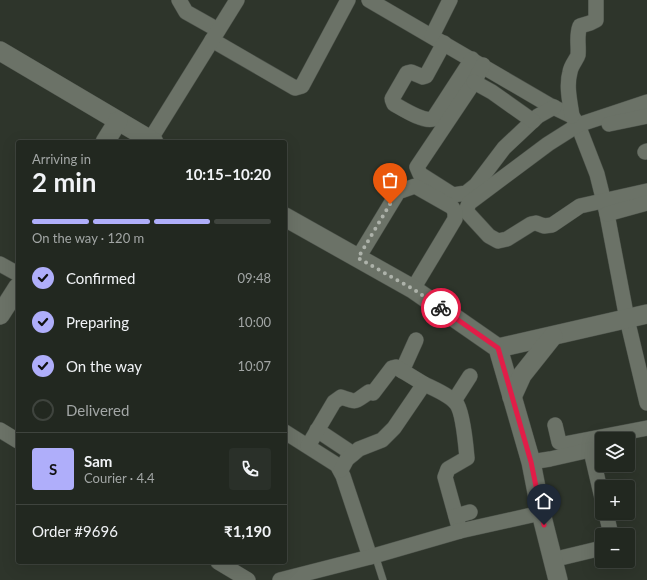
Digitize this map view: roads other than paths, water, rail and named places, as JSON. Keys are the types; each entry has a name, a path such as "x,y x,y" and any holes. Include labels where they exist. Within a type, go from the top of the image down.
{"street":[{"path":"179,0 186,12 215,35 296,88 302,86 348,0"},
{"path":"369,0 478,62 575,121"},
{"path":"450,0 426,76 423,77 411,72 407,73 392,99 394,104 416,115 429,120 433,119 478,62"},
{"path":"596,0 596,20 580,26 577,33 578,56 572,63 569,73 569,90 575,121 597,174 627,319 647,401"},
{"path":"153,140 234,2"},
{"path":"0,51 150,140"},
{"path":"478,62 474,82 417,167 420,174 453,195 466,193 476,185 504,148 538,116 554,107"},
{"path":"474,82 492,92 533,121"},
{"path":"647,102 575,121 555,139 469,203 466,211 489,236 498,241 507,239 531,224 536,223 548,227 580,206 605,208 647,203"},
{"path":"609,124 647,116"},
{"path":"106,140 118,121"},
{"path":"358,258 398,192 415,186 452,207 455,212 455,219 413,289"},
{"path":"605,208 647,191"},
{"path":"287,217 413,289 498,348 530,458 541,513 558,580"},
{"path":"0,315 16,290"},
{"path":"498,348 647,314"},
{"path":"512,397 522,375 553,336"},
{"path":"402,371 416,340"},
{"path":"308,446 334,402 338,398 341,397 358,401 369,392 373,393 392,368 396,367 435,389 457,404 461,415 467,458 448,470 445,477 463,514 460,531"},
{"path":"454,401 470,376"},
{"path":"341,470 347,459 359,449 382,440 394,428 424,384"},
{"path":"555,426 559,442 564,444 647,428"},
{"path":"0,430 16,440"},
{"path":"317,430 353,454"},
{"path":"287,433 334,462 341,470 373,556"},
{"path":"530,458 553,448"},
{"path":"530,458 550,459 590,450 598,480"},
{"path":"280,580 373,556 460,531 541,513"},
{"path":"552,560 595,550"},
{"path":"221,564 248,580"}],"lane":[{"path":"373,556 383,580"}]}
